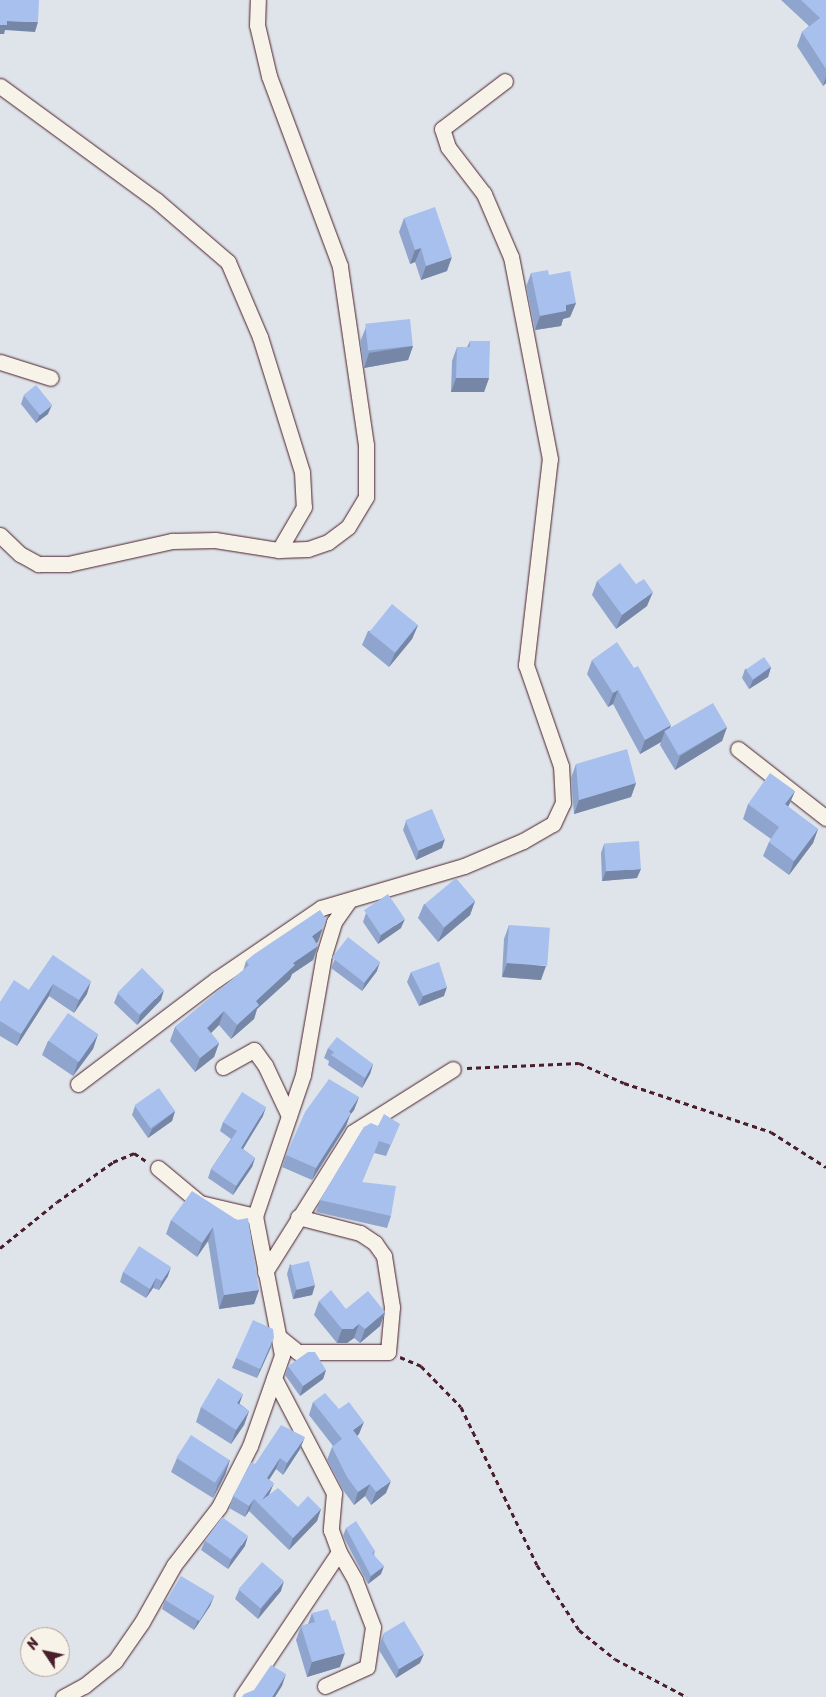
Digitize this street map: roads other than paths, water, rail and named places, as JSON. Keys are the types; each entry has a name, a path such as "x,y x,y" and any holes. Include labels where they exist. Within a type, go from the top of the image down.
{"street":[{"path":"0,534 20,554 38,564 68,564 172,540 215,540 279,550 308,549 328,542 348,527 366,497 366,445 340,266 269,76 260,40 258,0"},
{"path":"78,1084 321,908 348,902 464,866 522,841 553,824 564,803 561,766 526,665 550,459 511,258 484,194 448,147 442,129 505,81"},
{"path":"0,86 156,200 228,262 260,338 302,472 304,507 279,550"},
{"path":"0,362 51,378"},
{"path":"738,749 826,818"},
{"path":"63,1697 84,1686 115,1660 142,1622 174,1565 219,1507 250,1446 282,1355 256,1216 303,1075 324,955 334,922 348,902"},
{"path":"223,1067 254,1050 265,1065 289,1116"},
{"path":"265,1272 353,1132 453,1069"},
{"path":"158,1168 200,1203 256,1216"},
{"path":"278,1336 298,1352 388,1352 392,1307 384,1256 375,1243 360,1233 298,1217"},
{"path":"274,1378 334,1493 331,1530 339,1552 355,1580 373,1627 367,1667 325,1686"},
{"path":"242,1697 339,1552"}]}
